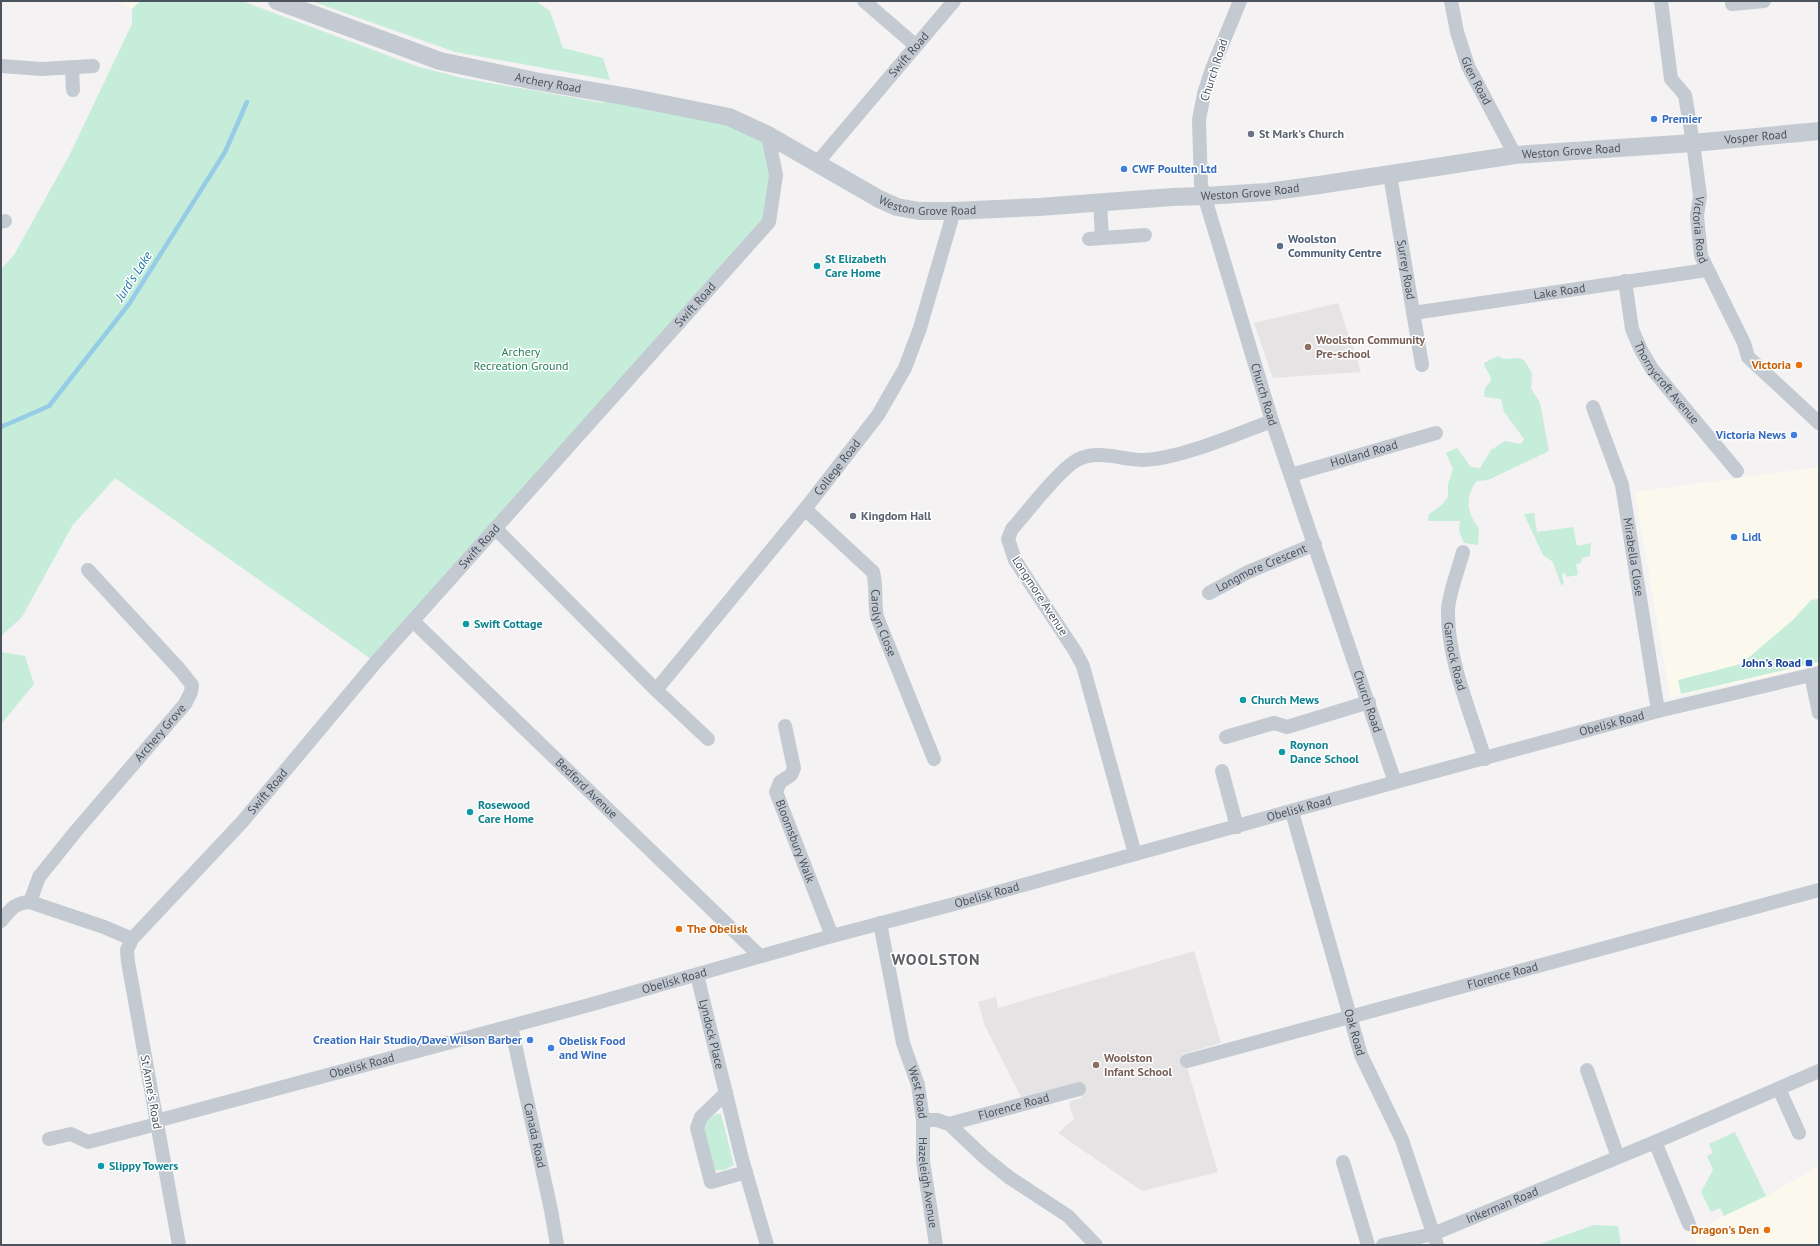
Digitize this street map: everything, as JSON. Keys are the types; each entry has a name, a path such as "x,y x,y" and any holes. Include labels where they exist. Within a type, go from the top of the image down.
{"street":[{"name":"Archery Road","path":"277,1 440,61 535,81 629,97 729,117 768,135 817,163"},
{"path":"864,1 915,45"},
{"name":"Swift Road","path":"817,163 915,45 954,1"},
{"name":"Church Road","path":"1240,1 1212,69 1199,120 1201,185 1272,421 1395,782"},
{"name":"Glen Road","path":"1451,1 1457,32 1468,66 1515,155"},
{"name":"Victoria Road","path":"1660,1 1671,78 1685,95 1693,144 1700,196 1697,216 1701,256 1744,343 1748,357 1819,422"},
{"path":"1732,4 1764,1"},
{"path":"1,66 42,69 93,66"},
{"path":"72,67 73,90"},
{"name":"Vosper Road","path":"1693,144 1819,131"},
{"name":"Swift Road","path":"132,939 243,821 413,621 769,222 776,175 768,135"},
{"name":"Weston Grove Road","path":"817,163 879,199 897,207 919,211 954,211 1267,192 1515,155 1693,144"},
{"name":"Surrey Road","path":"1390,174 1422,365"},
{"path":"1100,203 1095,239 1145,235"},
{"name":"College Road","path":"656,690 805,509 878,415 905,368 920,328 954,211"},
{"name":"Lake Road","path":"1413,313 1707,270"},
{"name":"Thornycroft Avenue","path":"1625,281 1632,330 1641,350 1657,375 1736,471"},
{"name":"Mirabella Close","path":"1593,407 1622,485 1658,711"},
{"name":"Longmore Avenue","path":"1135,854 1083,666 1075,651 1018,565 1010,548 1008,539 1017,523 1064,470 1077,460 1092,454 1142,460 1166,457 1272,421"},
{"name":"Holland Road","path":"1291,475 1436,433"},
{"name":"Carolyn Close","path":"805,509 873,572 876,583 875,607 877,618 934,759"},
{"path":"495,528 656,690 708,739"},
{"name":"Longmore Crescent","path":"1209,593 1248,572 1315,544"},
{"name":"Garnock Road","path":"1463,552 1448,609 1449,634 1454,659 1485,759"},
{"name":"Archery Grove","path":"30,902 39,877 76,831 185,704 191,692 192,685 181,671 88,570"},
{"name":"Bedford Avenue","path":"413,621 760,956"},
{"path":"1815,674 1819,713"},
{"name":"Obelisk Road","path":"49,1139 71,1134 88,1142 697,975 832,936 1292,812 1395,782 1485,759 1658,711 1815,674"},
{"path":"1226,737 1274,723 1287,727 1369,702"},
{"name":"Bloomsbury Walk","path":"785,726 794,768 791,775 780,782 776,792 832,936"},
{"path":"1222,771 1237,827"},
{"name":"Oak Road","path":"1292,812 1348,1016 1361,1055 1402,1140 1435,1239"},
{"name":"Florence Road","path":"1187,1061 1348,1016 1819,890"},
{"path":"1,921 11,908 20,902 30,902 89,921 132,939"},
{"name":"West Road","path":"880,923 903,1043 918,1085 923,1120 937,1120 948,1124 1010,1178 1068,1216 1096,1245"},
{"name":"St Anne's Road","path":"132,939 127,950 128,962 179,1245"},
{"name":"Lyndock Place","path":"697,975 746,1172 767,1245"},
{"name":"Canada Road","path":"512,1026 552,1210 557,1245"},
{"path":"1587,1070 1618,1157"},
{"name":"Inkerman Road","path":"1383,1245 1435,1239 1618,1157 1819,1071"},
{"name":"Florence Road","path":"948,1124 1079,1089"},
{"path":"1779,1089 1799,1133"},
{"path":"726,1093 701,1117 697,1128 711,1182 746,1172"},
{"name":"Hazeleigh Avenue","path":"923,1120 923,1161 936,1245"},
{"path":"1655,1142 1689,1224"},
{"path":"1343,1162 1368,1245"}],"shaded area":[{"path":"112,1 140,1 132,9"},
{"name":"Woolston Community Pre-school","path":"1338,303 1361,372 1273,378 1254,323"},
{"path":"1819,467 1819,665 1670,698 1635,492"},
{"name":"Woolston Infant School","path":"1194,951 1221,1043 1183,1054 1218,1172 1142,1191 1058,1133 1074,1119 1069,1105 1071,1101 1082,1098 1078,1082 1021,1097 985,1026 978,1002 996,997 998,1008"},
{"path":"1819,1166 1819,1245 1699,1245 1692,1238 1697,1229 1766,1196"}],"green space":[{"name":"Archery Recreation Ground","path":"140,1 242,1 416,66 462,78 604,103 607,93 768,135 776,175 769,222 371,659 115,478 72,526 22,617 1,636 1,269 14,255 69,156 132,24 132,9"},
{"path":"311,1 536,1 550,11 563,48 603,58 610,80 455,52"},
{"path":"1498,356 1504,359 1519,358 1525,361 1532,374 1531,388 1540,403 1549,451 1488,480 1477,481 1470,493 1469,510 1479,528 1478,545 1464,543 1459,531 1460,521 1428,521 1429,514 1442,505 1448,497 1448,485 1453,469 1446,453 1457,448 1471,467 1480,468 1491,450 1505,441 1521,444 1524,439 1504,412 1501,399 1484,397 1485,388 1491,381 1484,363"},
{"path":"1534,513 1537,532 1573,527 1577,546 1591,543 1590,556 1582,558 1581,563 1576,564 1578,575 1566,577 1566,573 1562,574 1564,584 1561,585 1553,562 1543,555 1524,514"},
{"path":"1819,599 1819,662 1681,694 1678,680 1741,664 1794,619 1811,600"},
{"path":"1,652 25,656 34,684 1,724"},
{"path":"716,1114 721,1114 734,1165 724,1170 716,1170 713,1168 704,1129 708,1119"},
{"path":"1735,1132 1766,1196 1724,1216 1720,1208 1711,1212 1701,1192 1713,1170 1707,1156 1713,1153 1709,1144"},
{"path":"1594,1225 1618,1226 1621,1245 1537,1245"}],"waterway":[{"name":"Jurd's Lake","path":"1,427 49,406 129,304 225,152 247,102"}],"place":[{"name":"Premier","path":"1654,119"},
{"name":"St Mark's Church","path":"1251,134"},
{"name":"CWF Poulten Ltd","path":"1124,169"},
{"name":"Woolston Community Centre","path":"1280,246"},
{"name":"St Elizabeth Care Home","path":"817,266"},
{"name":"Woolston Community Pre-school","path":"1308,347"},
{"name":"Victoria","path":"1799,365"},
{"name":"Victoria News","path":"1794,435"},
{"name":"Kingdom Hall","path":"853,516"},
{"name":"Lidl","path":"1734,537"},
{"name":"Swift Cottage","path":"466,624"},
{"name":"John's Road","path":"1809,663"},
{"name":"Church Mews","path":"1243,700"},
{"name":"Roynon Dance School","path":"1282,752"},
{"name":"Rosewood Care Home","path":"470,812"},
{"name":"The Obelisk","path":"679,929"},
{"name":"Creation Hair Studio/Dave Wilson Barber","path":"530,1040"},
{"name":"Obelisk Food and Wine","path":"551,1048"},
{"name":"Woolston Infant School","path":"1096,1065"},
{"name":"Slippy Towers","path":"101,1166"},
{"name":"Dragon's Den","path":"1767,1230"}],"district":[{"name":"WOOLSTON","path":"936,959"}]}
